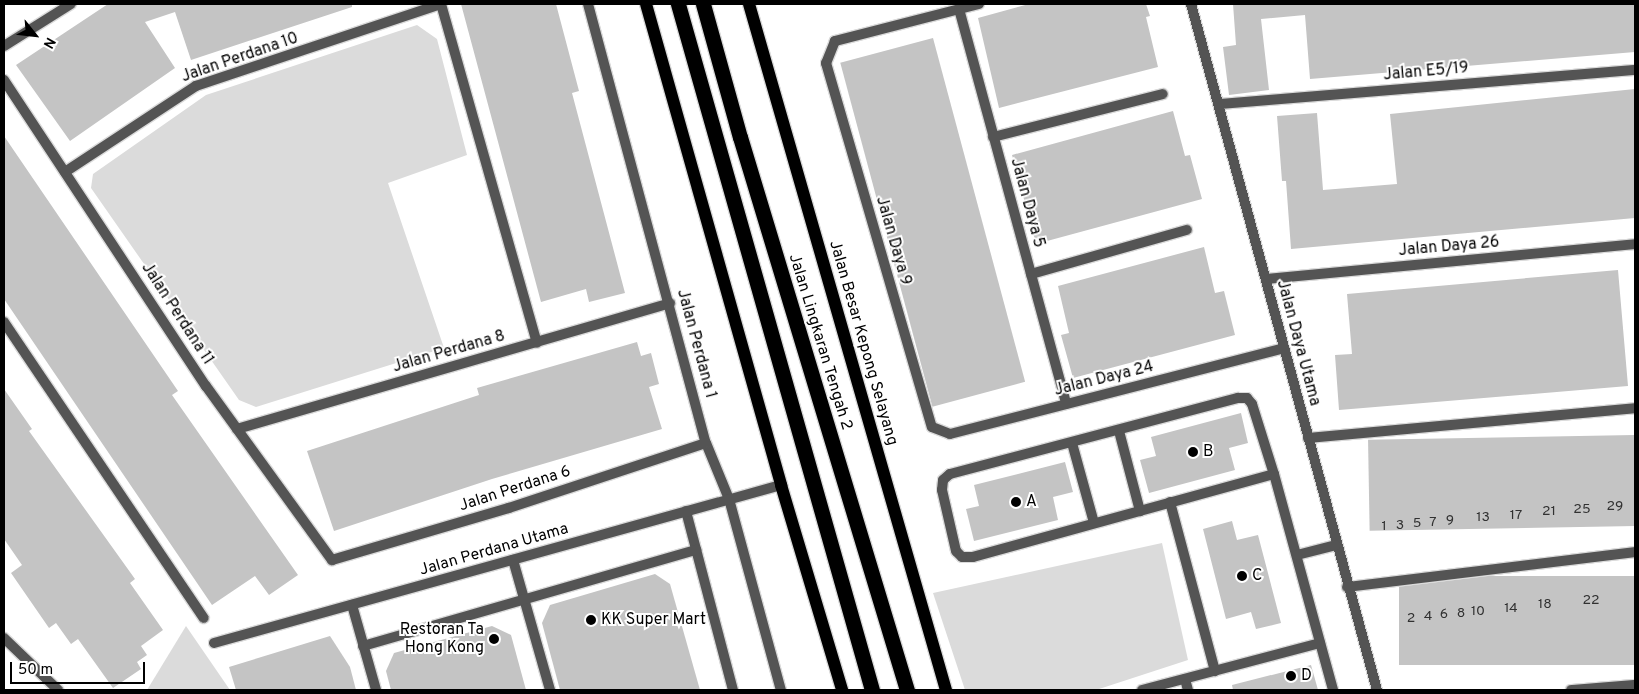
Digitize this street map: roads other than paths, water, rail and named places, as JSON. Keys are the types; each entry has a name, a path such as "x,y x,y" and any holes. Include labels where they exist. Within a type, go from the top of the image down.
{"highway":[{"path":"678,4 872,690"},
{"name":"Jalan Lingkaran Tengah 2","path":"703,4 740,137 907,690"}],"main road":[{"path":"646,4 781,485 842,690"},
{"name":"Jalan Besar Kepong Selayang","path":"749,4 946,690"}],"street":[{"path":"4,46 71,4"},
{"path":"441,4 537,342"},
{"name":"Jalan Perdana 10","path":"65,172 196,86 441,4"},
{"name":"Jalan Perdana 1","path":"588,4 706,443 729,499 781,690"},
{"path":"959,9 980,4"},
{"name":"Jalan Daya Utama","path":"1191,4 1347,587 1377,690"},
{"name":"Jalan Daya 9","path":"932,427 826,63 835,41 959,9"},
{"name":"Jalan Daya 5","path":"959,9 1066,404"},
{"name":"Jalan E5/19","path":"1219,104 1635,70"},
{"name":"Jalan Perdana 11","path":"4,80 238,429 332,560"},
{"path":"993,137 1163,94"},
{"path":"1030,274 1187,230"},
{"name":"Jalan Daya 26","path":"1266,279 1635,244"},
{"name":"Jalan Perdana 8","path":"238,429 670,304"},
{"path":"4,322 204,618"},
{"name":"Jalan Daya 24","path":"932,427 950,434 1284,348"},
{"path":"1274,474 972,557 962,556 956,550 942,490 943,480 950,474 1119,431 1238,398 1247,398 1252,404 1274,474 1333,690"},
{"path":"1308,438 1635,408"},
{"path":"1119,431 1140,511"},
{"path":"1072,442 1094,523"},
{"name":"Jalan Perdana 6","path":"332,560 509,508 706,443"},
{"name":"Jalan Perdana Utama","path":"214,643 781,485"},
{"path":"1170,502 1215,671"},
{"path":"686,511 733,690"},
{"path":"1297,555 1336,545"},
{"path":"363,646 696,550"},
{"path":"1347,587 1635,552"},
{"path":"514,560 550,690"},
{"path":"352,605 376,690"},
{"path":"4,638 58,690"},
{"path":"1142,690 1320,643"},
{"path":"1185,679 1188,690"},
{"path":"1571,690 1635,685"}],"place":[{"name":"B","path":"1193,452"},
{"name":"A","path":"1016,502"},
{"name":"C","path":"1242,576"},
{"name":"KK Super Mart","path":"591,620"},
{"name":"Restoran Ta Hong Kong","path":"494,639"},
{"name":"D","path":"1291,676"}]}
